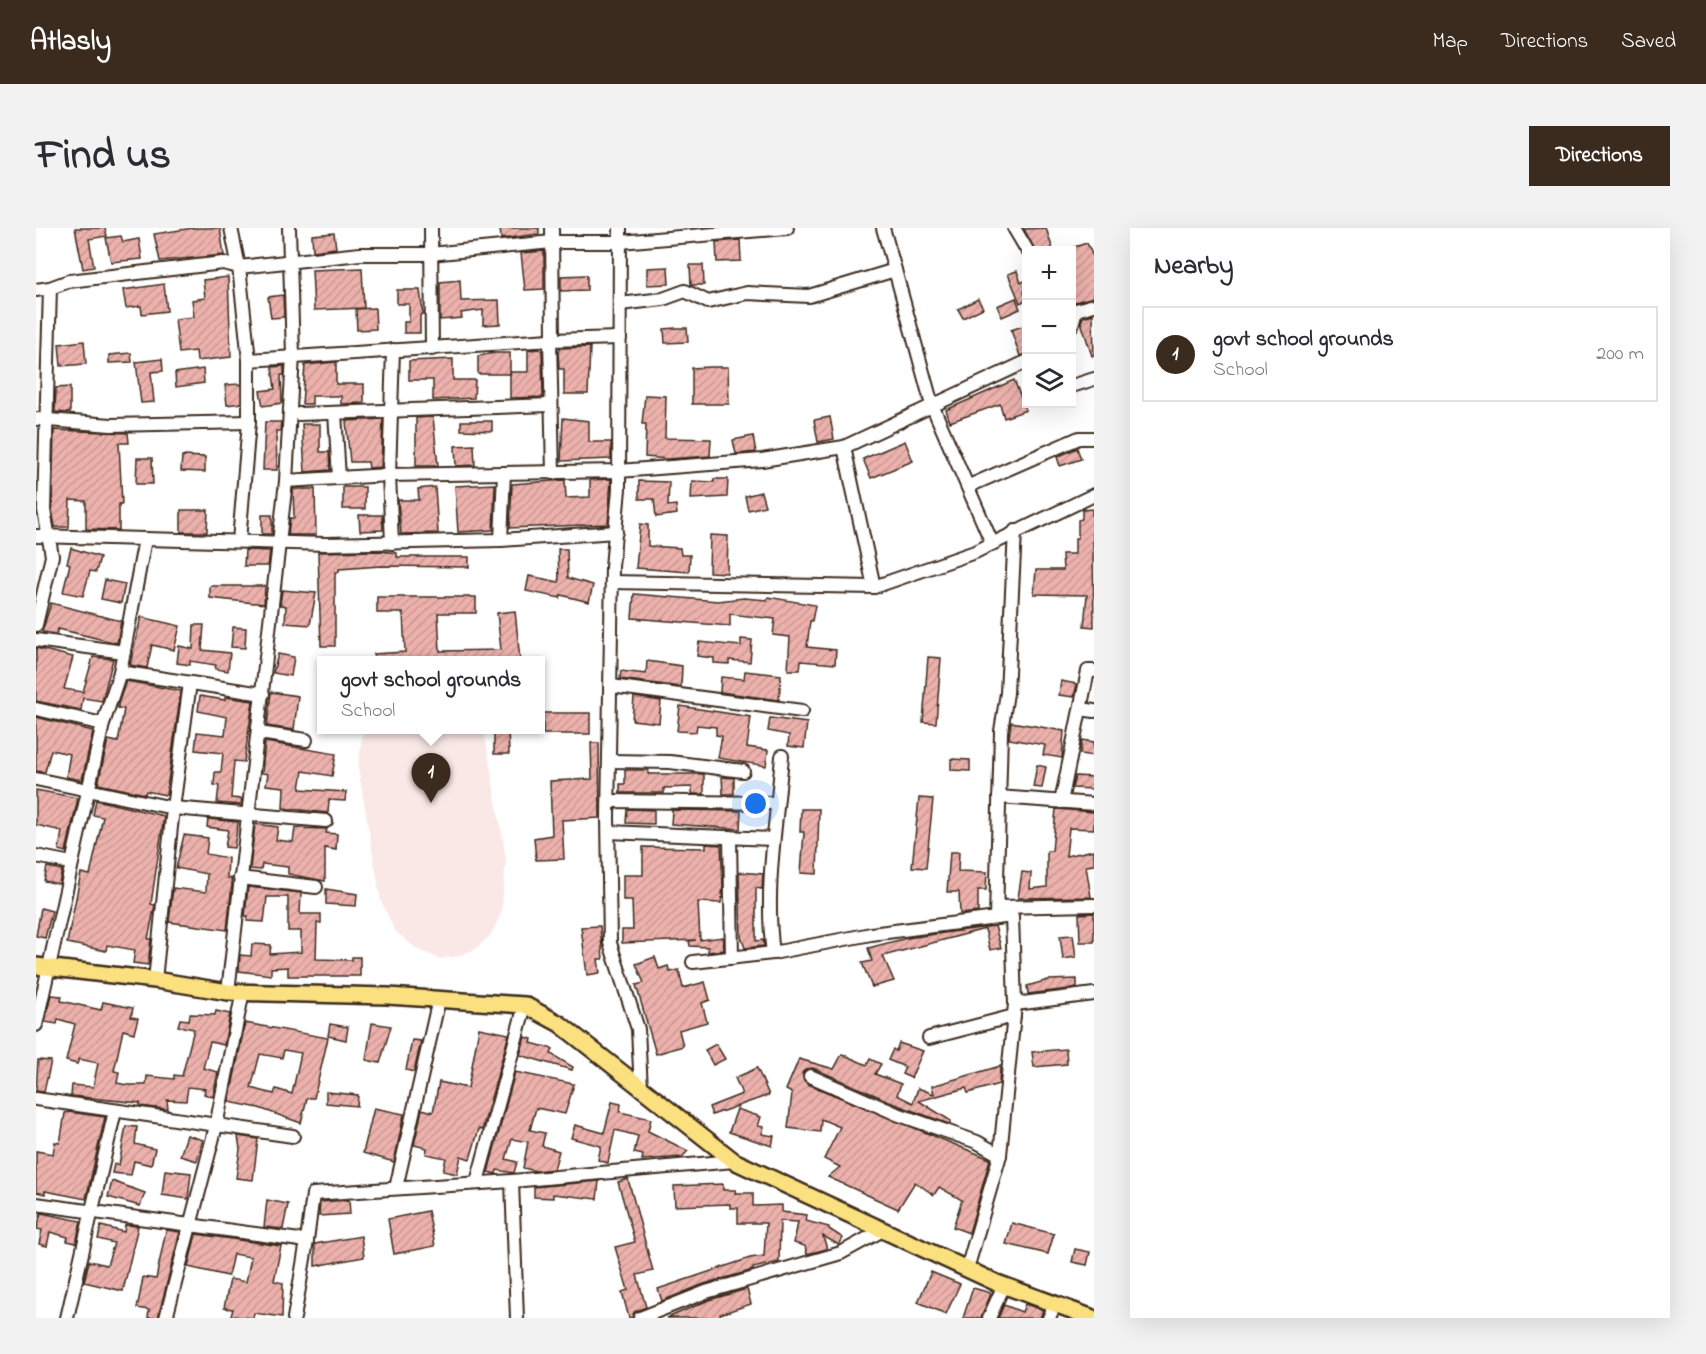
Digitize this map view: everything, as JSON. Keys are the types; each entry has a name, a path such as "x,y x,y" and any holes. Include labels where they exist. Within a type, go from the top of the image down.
{"main road":[{"path":"42,967 236,992 439,999 525,1005 560,1024 734,1161 881,1231 1004,1285 1052,1311 1093,1318"}],"street":[{"path":"231,228 249,360 249,422 239,541"},
{"path":"168,1318 189,1225 216,1126 236,992 240,878 259,733 286,481 292,355 289,228"},
{"path":"431,228 432,349"},
{"path":"552,228 553,473"},
{"path":"620,228 618,471 612,582 610,686 610,943 638,1029 641,1090"},
{"path":"36,290 69,281 224,262 238,267 360,254 430,254 552,242 620,242 741,230 787,228"},
{"path":"883,228 932,405 992,543"},
{"path":"1014,228 1025,246"},
{"path":"620,303 663,299 685,291 708,302 747,293 809,296 895,270"},
{"path":"36,625 52,556 42,537 44,510 40,419 50,288"},
{"path":"1076,310 1094,305"},
{"path":"249,360 292,355 432,349 551,339 620,338"},
{"path":"392,543 389,475 393,350"},
{"path":"286,481 389,475 618,471 762,460 844,447 1022,364"},
{"path":"1076,384 1094,379"},
{"path":"299,414 551,405"},
{"path":"335,413 339,478"},
{"path":"40,419 111,425 249,422"},
{"path":"969,486 1079,438 1094,438"},
{"path":"844,447 874,587"},
{"path":"501,540 504,473"},
{"path":"612,582 874,587 975,552 1094,495"},
{"path":"997,912 1001,731 1007,693 1015,531"},
{"path":"42,537 392,543 501,540 616,532"},
{"path":"36,1025 42,967 71,863 103,724 120,672 145,539"},
{"path":"36,640 124,652"},
{"path":"1061,802 1088,671 1094,671"},
{"path":"120,672 263,694"},
{"path":"155,980 173,808 190,683"},
{"path":"610,686 802,711"},
{"path":"36,709 103,724"},
{"path":"1081,709 1094,711"},
{"path":"259,733 306,740"},
{"path":"773,953 771,934 773,839 782,756"},
{"path":"610,761 669,762 743,771"},
{"path":"36,779 173,808 326,821"},
{"path":"999,797 1094,804"},
{"path":"609,801 776,803"},
{"path":"609,832 773,839"},
{"path":"730,837 732,958"},
{"path":"36,856 71,863"},
{"path":"240,878 316,887"},
{"path":"693,962 773,953 997,912 1094,905"},
{"path":"967,1269 1000,1155 1015,1010 1012,916 997,912"},
{"path":"928,1038 1015,1010 1094,994"},
{"path":"396,1188 439,999"},
{"path":"477,1182 525,1005"},
{"path":"810,1076 897,1114 977,1142 1000,1155"},
{"path":"36,1099 293,1136"},
{"path":"67,1318 94,1212 115,1111"},
{"path":"294,1318 313,1194 512,1181 734,1161"},
{"path":"512,1181 517,1318"},
{"path":"36,1204 307,1241"},
{"path":"640,1318 706,1292 842,1253 881,1231"},
{"path":"989,1318 1004,1285"}],"shaded area":[{"path":"362,734 485,734 506,859 501,914 490,936 475,949 458,956 440,959 417,949 395,931 381,901 358,767"}],"building":[{"path":"75,228 105,228 107,236 89,239 94,267 83,269"},
{"path":"193,228 220,228 224,255 160,261 154,234"},
{"path":"500,228 539,228 539,234 501,239"},
{"path":"1046,228 1052,246 1033,246 1024,229"},
{"path":"334,233 336,248 313,251 312,235"},
{"path":"121,236 123,242 139,239 142,259 111,262 106,238"},
{"path":"740,240 741,261 717,262 716,242"},
{"path":"1087,243 1094,259 1094,297 1076,302 1076,300 1076,246"},
{"path":"544,251 544,289 525,290 521,253"},
{"path":"690,265 703,265 704,285 691,285"},
{"path":"668,267 669,284 647,285 647,268"},
{"path":"362,268 364,308 314,310 312,270"},
{"path":"1017,271 1022,282 1022,302 1020,303 1008,274"},
{"path":"587,275 587,290 561,291 561,276"},
{"path":"228,277 231,357 197,361 196,351 179,353 175,319 194,317 192,300 205,298 203,280"},
{"path":"460,280 461,301 499,300 500,324 483,325 483,310 461,313 462,318 440,320 440,282"},
{"path":"164,284 167,311 142,314 141,306 126,308 123,290"},
{"path":"397,290 420,290 423,314 420,315 420,333 404,333 404,322 409,322 409,304 397,304"},
{"path":"283,295 284,317 271,318 268,297"},
{"path":"1016,298 1020,309 1002,317 997,306"},
{"path":"978,299 983,308 963,318 958,309"},
{"path":"375,308 376,329 357,330 356,309"},
{"path":"1093,314 1094,355 1092,356 1081,322 1083,317"},
{"path":"1022,326 1022,355 1020,356 1011,330"},
{"path":"687,328 688,342 665,343 664,329"},
{"path":"84,341 86,364 61,366 59,344"},
{"path":"590,347 588,394 564,394 564,369 559,369 558,351 560,348"},
{"path":"528,350 542,351 543,397 510,398 510,372 528,372"},
{"path":"131,353 132,362 109,363 109,355"},
{"path":"510,353 510,374 478,374 478,356"},
{"path":"162,359 163,371 151,372 154,402 141,403 136,362"},
{"path":"453,359 453,380 475,380 474,398 433,400 433,380 409,380 409,361"},
{"path":"336,362 336,384 364,384 364,403 341,404 341,396 312,396 312,404 302,404 305,365"},
{"path":"284,366 284,375 281,375 282,403 263,406 260,391 275,389 272,367"},
{"path":"728,367 729,404 692,404 692,368"},
{"path":"203,369 204,383 176,387 175,373"},
{"path":"1014,380 1022,400 1022,408 1026,410 1004,418 1000,404 950,422 946,410"},
{"path":"241,384 241,403 227,405 225,385"},
{"path":"70,387 70,413 55,412 56,388"},
{"path":"645,395 666,396 665,438 711,439 710,456 667,459 645,457 646,424 642,424"},
{"path":"433,417 438,466 416,466 416,418"},
{"path":"830,417 834,439 818,442 814,420"},
{"path":"563,418 589,421 589,442 611,442 611,459 561,461"},
{"path":"383,419 381,467 369,468 368,462 350,462 346,421"},
{"path":"461,421 492,421 492,431 461,430"},
{"path":"265,422 281,422 280,431 276,431 277,470 263,470"},
{"path":"302,424 320,424 320,452 329,452 330,470 305,472"},
{"path":"54,430 128,433 129,443 119,443 122,504 119,504 119,530 86,529 86,501 70,500 69,527 55,527 52,509"},
{"path":"753,436 756,452 736,454 733,440"},
{"path":"905,441 913,461 871,478 863,459"},
{"path":"474,445 475,465 456,466 455,446"},
{"path":"1077,448 1081,459 1060,466 1057,457"},
{"path":"182,456 205,457 205,472 181,471"},
{"path":"137,458 152,458 153,484 136,484"},
{"path":"611,479 608,524 510,528 512,484 565,480 566,498 590,497 590,480"},
{"path":"714,479 728,479 727,497 691,499 692,481 714,482"},
{"path":"639,481 669,482 668,506 676,505 677,514 656,517 654,499 639,499"},
{"path":"495,484 493,530 458,532 455,486"},
{"path":"343,487 365,487 365,509 343,509"},
{"path":"435,487 438,533 401,534 398,500 419,500 418,489"},
{"path":"293,489 315,489 316,535 288,535 290,518 294,518"},
{"path":"761,492 765,506 748,510 745,496"},
{"path":"1092,509 1094,627 1084,626 1087,595 1034,594 1036,570 1063,570 1062,554 1075,554 1075,538 1078,538 1078,520 1082,519 1082,510"},
{"path":"181,510 208,510 207,532 181,532"},
{"path":"262,515 272,515 272,534 262,534"},
{"path":"359,515 382,515 383,530 360,531"},
{"path":"640,524 648,525 648,546 680,548 681,555 690,555 689,572 636,568"},
{"path":"710,535 728,536 727,573 709,572"},
{"path":"71,548 100,557 96,572 90,571 83,596 63,592 70,564 67,563"},
{"path":"558,549 567,549 568,578 593,585 589,602 561,595 560,598 526,591 529,576 559,582"},
{"path":"245,550 270,551 268,566 244,566"},
{"path":"318,552 397,553 397,557 469,557 469,567 381,566 339,569 339,572 335,572 335,646 321,646"},
{"path":"105,580 125,584 121,603 101,599"},
{"path":"210,586 265,586 264,604 210,598"},
{"path":"282,590 316,593 310,625 285,623 286,606 280,605"},
{"path":"634,594 718,601 744,598 767,600 768,597 815,605 812,621 810,621 807,647 836,650 835,664 801,661 800,670 788,670 790,637 773,635 775,619 730,614 730,626 632,618"},
{"path":"377,597 476,597 476,613 438,613 440,651 501,650 497,613 515,611 520,656 374,656 374,654 405,652 403,613 377,613"},
{"path":"51,603 121,621 117,643 58,629 56,634 42,632"},
{"path":"141,617 180,626 174,650 152,645 147,668 130,665"},
{"path":"194,625 204,625 202,650 230,653 228,671 215,669 216,665 190,661 190,665 177,663 179,646 193,649"},
{"path":"233,627 246,628 245,648 231,647"},
{"path":"741,639 752,640 750,662 729,660 729,664 714,663 714,658 697,656 699,642 741,646"},
{"path":"36,648 73,657 64,689 83,692 93,657 113,659 102,701 83,698 81,710 36,701"},
{"path":"278,654 294,657 291,676 273,673"},
{"path":"928,657 941,658 936,723 923,722"},
{"path":"647,661 682,666 681,687 620,679 621,671 646,674"},
{"path":"745,671 781,675 779,700 720,692 721,677 744,679"},
{"path":"126,681 181,691 166,795 146,791 145,794 98,784 108,740 118,742 124,709 118,708 118,704"},
{"path":"1061,681 1077,684 1074,697 1059,695"},
{"path":"271,692 298,696 294,730 267,726"},
{"path":"200,696 253,701 244,762 234,761 231,798 242,799 241,805 217,803 219,786 214,785 215,772 221,772 223,753 195,750 197,732 225,735 227,717 198,711"},
{"path":"634,697 661,701 659,723 632,720"},
{"path":"680,706 751,717 747,747 768,750 766,766 718,758 722,736 716,735 716,727 697,725 696,732 677,731"},
{"path":"545,713 590,713 590,734 545,734"},
{"path":"36,717 93,731 82,780 66,777 70,754 51,750 45,772 36,771"},
{"path":"770,718 807,723 804,748 788,746 789,735 768,731"},
{"path":"1011,722 1064,731 1062,758 1043,755 1045,745 1009,739"},
{"path":"494,734 508,734 509,754 494,754"},
{"path":"1082,740 1094,742 1094,756 1080,754"},
{"path":"265,742 336,754 332,776 303,771 300,789 346,792 345,801 329,800 328,813 283,808 284,787 266,785 268,774 262,773"},
{"path":"591,743 599,743 600,818 562,820 564,859 536,860 534,838 552,835 550,781 592,779"},
{"path":"951,759 970,760 970,771 951,770"},
{"path":"1037,765 1046,767 1042,788 1033,787"},
{"path":"625,770 648,770 648,774 704,774 704,794 692,794 692,787 664,788 664,793 620,793 620,784 625,784"},
{"path":"1075,776 1094,777 1094,789 1072,788"},
{"path":"722,777 734,778 734,794 723,794"},
{"path":"36,790 78,798 66,852 59,850 62,831 36,825"},
{"path":"919,798 933,799 926,868 912,867"},
{"path":"96,800 164,816 151,904 155,905 148,939 151,939 148,965 133,963 135,950 107,945 106,951 67,943 81,873 90,875 103,817 93,815"},
{"path":"627,809 654,810 654,824 626,823"},
{"path":"801,809 819,809 817,874 801,873 804,832 800,832"},
{"path":"1056,809 1094,812 1094,829 1069,828 1066,856 1094,850 1094,865 1086,866 1091,897 1018,898 1022,872 1031,873 1030,889 1047,887 1047,851 1052,851"},
{"path":"672,810 741,811 740,829 671,824"},
{"path":"208,819 238,822 234,848 225,847 228,830 207,827"},
{"path":"255,824 278,827 276,840 293,842 295,828 327,829 326,833 337,834 336,850 325,848 325,881 288,874 288,867 262,864 261,870 250,869"},
{"path":"184,835 208,838 206,854 228,858 227,878 231,878 232,884 227,930 169,922 173,888 206,892 207,874 176,868"},
{"path":"706,844 721,845 723,886 721,903 698,902 700,940 723,937 724,950 708,952 708,947 690,946 689,941 696,940 622,943 622,930 633,930 632,900 623,900 623,875 643,875 643,847 706,848"},
{"path":"950,852 959,852 958,871 987,872 986,890 978,890 978,912 960,914 959,892 947,892"},
{"path":"47,867 62,870 59,884 44,881"},
{"path":"739,872 763,874 762,889 756,888 756,941 763,940 764,946 745,948 741,937"},
{"path":"248,887 301,893 300,914 321,914 321,923 317,923 316,959 352,960 352,957 360,957 360,976 288,976 288,967 271,968 271,975 239,971 240,955 251,956 252,944 271,945 270,954 301,952 301,931 288,931 288,897 267,897 264,922 247,921 248,916 245,916"},
{"path":"326,889 357,894 356,906 326,904"},
{"path":"41,908 52,911 45,938 36,936"},
{"path":"1094,913 1094,942 1080,942 1079,914"},
{"path":"600,926 603,959 598,959 600,973 587,975 581,927"},
{"path":"995,926 1001,948 990,950 985,929 883,956 894,981 872,987 862,963 872,961 868,948 907,938"},
{"path":"1073,935 1076,957 1063,959 1060,936"},
{"path":"655,957 659,969 668,966 670,972 679,970 683,988 705,982 710,1000 702,1003 707,1022 679,1030 683,1046 656,1054 636,985 644,983 636,964"},
{"path":"1077,979 1077,988 1028,994 1027,986 1048,980"},
{"path":"51,995 62,996 61,1001 101,1010 103,1002 133,1008 131,1017 138,1018 134,1033 123,1030 114,1071 119,1072 117,1083 127,1085 146,1085 147,1076 174,1079 174,1075 182,1076 194,1029 178,1026 180,1019 189,1020 190,1014 215,1015 216,1011 230,1014 224,1045 210,1042 203,1068 218,1072 213,1097 204,1094 205,1089 188,1087 186,1101 167,1100 168,1109 165,1109 140,1106 140,1103 71,1096 72,1085 93,1087 98,1063 79,1059 77,1064 66,1061 75,1024 58,1019 57,1024 45,1022"},
{"path":"245,1023 328,1038 314,1098 307,1098 301,1123 259,1108 229,1102","holes":["284,1050 301,1053 292,1094 276,1089 274,1094 251,1088 260,1054 282,1058"]},
{"path":"372,1023 391,1026 380,1063 366,1060"},
{"path":"330,1024 348,1027 346,1040 328,1036"},
{"path":"479,1028 509,1034 482,1130 479,1129 470,1159 461,1156 457,1174 443,1171 446,1158 426,1154 427,1148 414,1145 422,1109 433,1112 439,1082 468,1088"},
{"path":"525,1037 532,1039 531,1043 553,1049 551,1054 573,1067 572,1070 520,1055"},
{"path":"412,1040 421,1041 414,1072 406,1070"},
{"path":"899,1043 923,1051 911,1078 902,1074 905,1067 888,1060 893,1049 896,1051"},
{"path":"716,1044 725,1059 713,1065 705,1050"},
{"path":"1066,1049 1067,1064 1034,1067 1032,1052"},
{"path":"842,1054 867,1065 870,1059 881,1064 875,1074 901,1084 897,1095 913,1103 918,1088 934,1094 932,1086 1000,1066 999,1084 968,1093 966,1088 919,1101 951,1121 949,1124 900,1106 813,1068 806,1069 802,1073 807,1084 990,1159 969,1233 953,1227 962,1200 939,1187 934,1195 915,1182 898,1209 828,1177 840,1167 824,1159 840,1127 821,1119 820,1132 788,1128 792,1093 786,1090 799,1059 834,1069"},
{"path":"38,1060 51,1061 44,1092 36,1091"},
{"path":"757,1068 769,1095 712,1115 709,1107 742,1094 735,1078"},
{"path":"515,1072 574,1084 565,1114 536,1108 530,1130 545,1133 542,1146 559,1151 554,1169 536,1171 523,1168 528,1142 512,1139 506,1159 517,1162 514,1173 497,1170 496,1174 488,1172"},
{"path":"326,1092 358,1095 357,1106 326,1103"},
{"path":"612,1102 621,1104 620,1112 651,1119 648,1131 688,1151 682,1157 642,1160 643,1155 634,1153 638,1136 615,1130 608,1163 598,1160 601,1146 571,1138 575,1125 604,1133"},
{"path":"374,1108 404,1114 394,1162 363,1153"},
{"path":"737,1109 761,1117 758,1126 764,1127 762,1134 774,1136 772,1146 729,1132"},
{"path":"65,1113 105,1117 86,1199 45,1191 45,1194 36,1192 36,1151 53,1154 55,1142 60,1143"},
{"path":"126,1126 137,1127 135,1144 155,1149 151,1165 134,1161 131,1175 112,1173 114,1164 119,1165"},
{"path":"187,1135 203,1140 197,1161 180,1156"},
{"path":"238,1136 258,1139 253,1180 236,1178 240,1149"},
{"path":"165,1170 191,1173 188,1199 162,1195"},
{"path":"628,1179 653,1271 637,1275 646,1307 634,1312 632,1318 629,1318 622,1292 628,1290 615,1247 635,1242 618,1182"},
{"path":"112,1181 145,1193 140,1206 108,1197"},
{"path":"599,1181 597,1199 553,1194 553,1198 534,1197 534,1187"},
{"path":"723,1184 723,1190 753,1193 753,1206 782,1205 782,1212 807,1215 806,1221 829,1227 843,1238 839,1245 823,1236 827,1249 807,1254 805,1246 794,1243 798,1222 780,1221 779,1262 704,1284 662,1301 658,1289 750,1258 764,1256 766,1223 738,1223 738,1208 730,1208 730,1204 675,1206 674,1186"},
{"path":"267,1200 288,1204 283,1229 264,1227"},
{"path":"349,1200 350,1214 319,1216 320,1202"},
{"path":"428,1211 435,1246 394,1254 388,1219"},
{"path":"41,1213 81,1221 76,1243 67,1241 68,1237 50,1232 47,1246 39,1244 42,1230 37,1229"},
{"path":"1012,1223 1054,1234 1048,1254 1006,1244"},
{"path":"125,1225 138,1226 123,1291 84,1282 89,1261 107,1265 114,1243 98,1239 101,1226 124,1232"},
{"path":"166,1230 180,1232 158,1318 148,1318 149,1310 137,1308 143,1277 156,1279"},
{"path":"196,1234 281,1246 274,1281 283,1283 282,1317 254,1313 253,1318 231,1316 233,1309 224,1308 230,1279 246,1282 251,1257 233,1254 228,1276 188,1267"},
{"path":"361,1236 364,1257 315,1266 315,1244"},
{"path":"1075,1249 1090,1252 1087,1265 1072,1262"},
{"path":"931,1272 960,1284 946,1314 918,1302"},
{"path":"973,1288 991,1293 981,1318 963,1318"},
{"path":"747,1289 751,1304 720,1314 721,1318 667,1318 709,1300"},
{"path":"1025,1304 1043,1310 1040,1318 998,1318 1004,1305 1022,1312"}],"place":[{"name":"govt school grounds","path":"431,803"}]}
